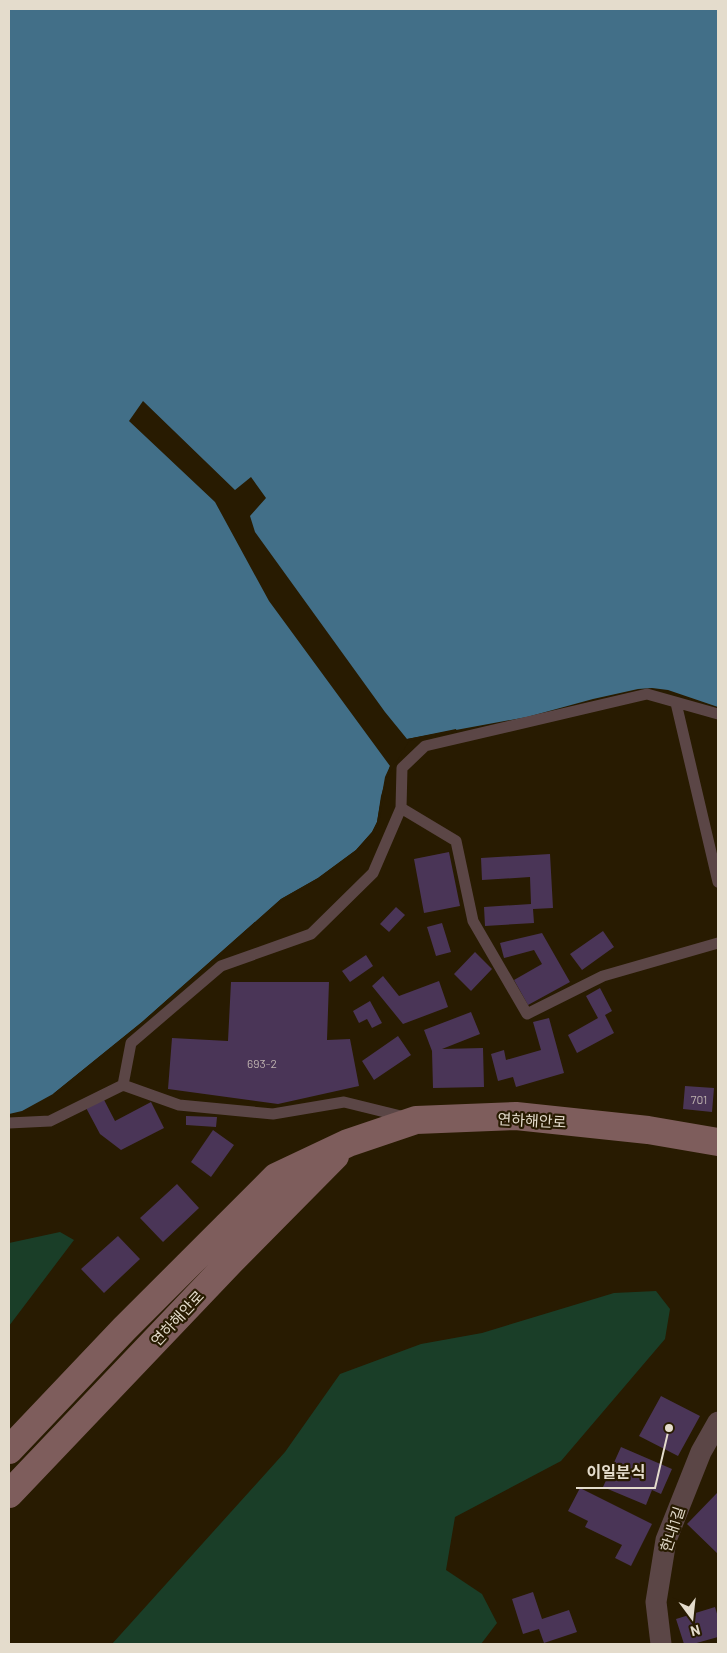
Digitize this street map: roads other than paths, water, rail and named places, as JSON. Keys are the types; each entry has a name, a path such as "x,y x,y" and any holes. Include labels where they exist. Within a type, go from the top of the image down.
{"street":[{"name":"연하해안로","path":"9,1450 124,1329 276,1178 348,1142 416,1120 516,1116 648,1130 718,1142"},
{"name":"연하해안로","path":"9,1494 231,1261 348,1142"},
{"name":"한내1길","path":"661,1644 656,1602 666,1540 701,1452 718,1422"}],"lane":[{"path":"123,1085 131,1043 221,966 311,934 373,873 401,808 402,768 425,746 647,694 718,714"},
{"path":"676,703 718,882"},
{"path":"401,808 456,841 473,920 527,1014 603,976 718,943"},
{"path":"9,1123 50,1121 123,1085 179,1105 273,1114 344,1102 416,1120"}],"water":[{"path":"9,9 718,9 718,707 668,690 638,689 527,717 407,739 390,766 381,796 377,822 372,832 356,850 318,878 281,899 142,1022 53,1094 22,1111 9,1114"}],"place":[{"name":"이일분식","path":"669,1428"}]}
